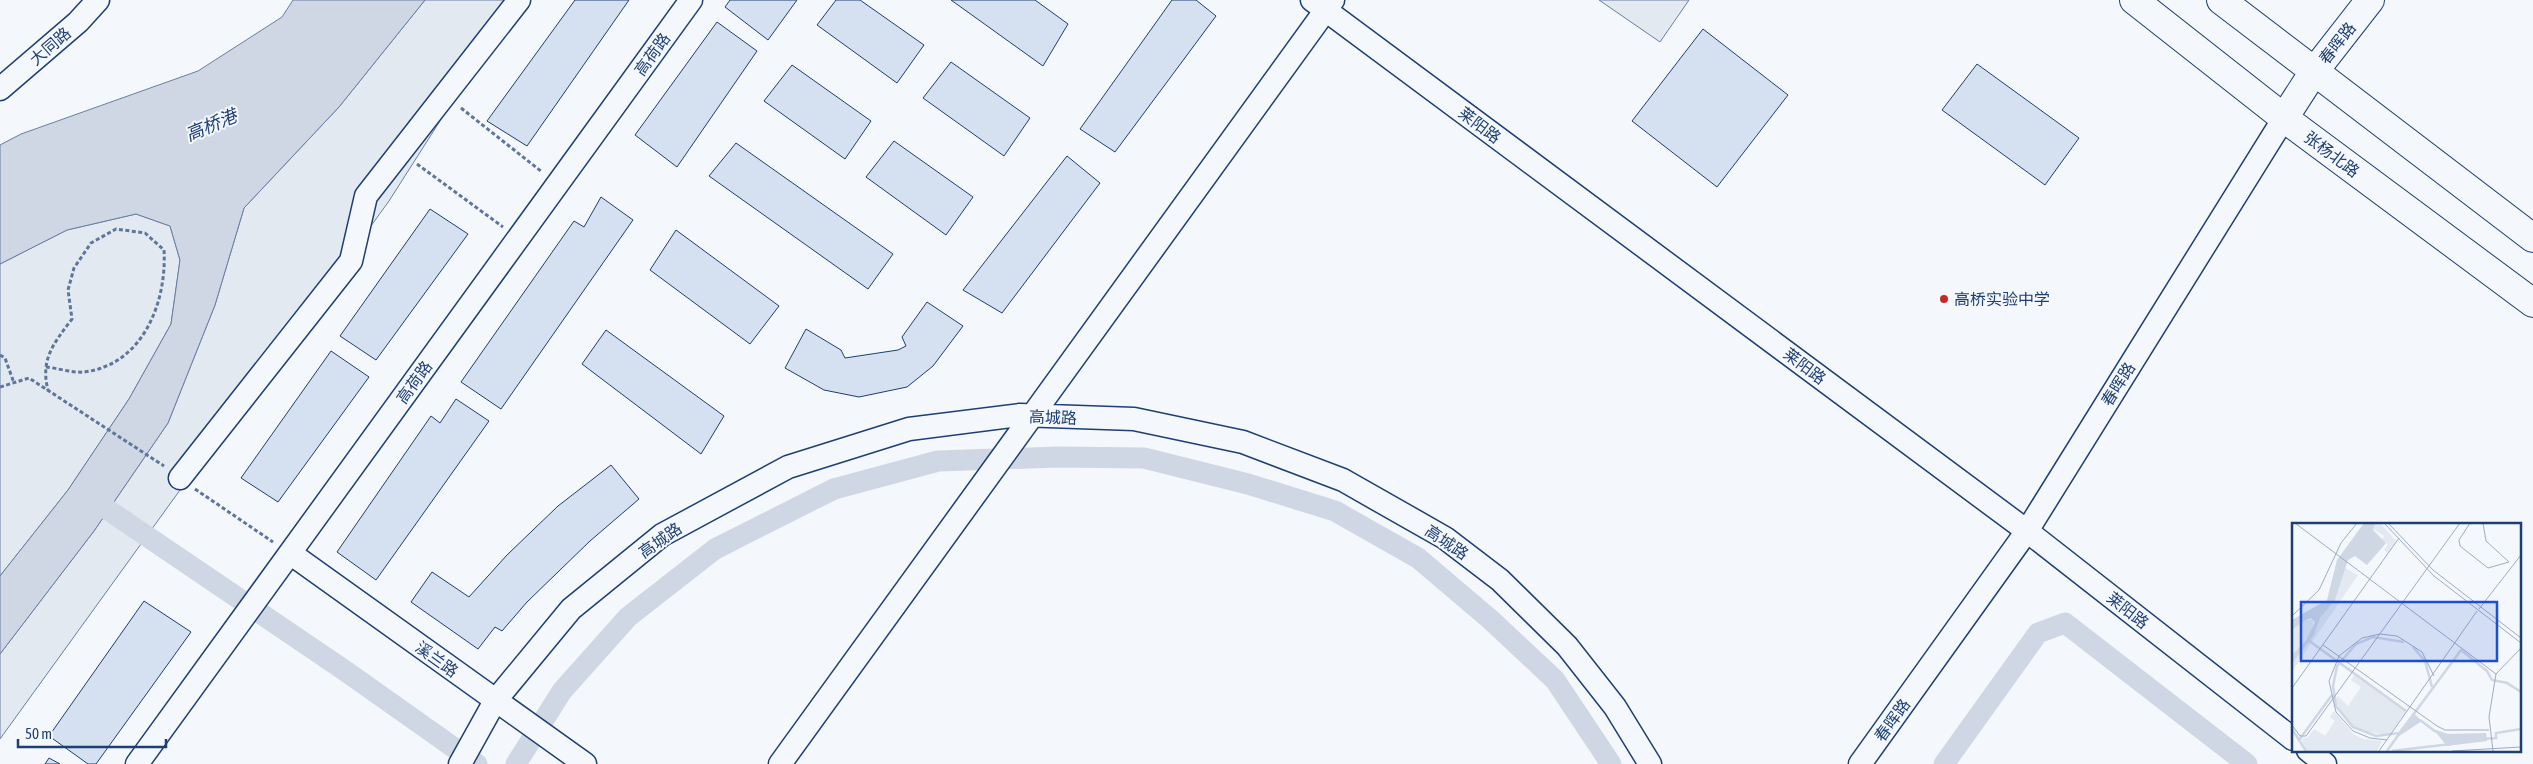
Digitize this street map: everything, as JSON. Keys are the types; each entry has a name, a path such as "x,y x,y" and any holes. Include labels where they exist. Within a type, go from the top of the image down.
{"main road":[{"name":"张杨北路","path":"2134,0 2284,118 2533,304"},
{"path":"2221,0 2533,238"},
{"name":"春晖路","path":"2284,118 2313,72 2370,0"}],"street":[{"name":"大同路","path":"0,89 78,22 98,0"},
{"path":"180,478 351,261 366,196 518,0"},
{"name":"高荷路","path":"137,764 691,0"},
{"path":"780,764 1012,443 1323,3"},
{"name":"莱阳路","path":"1323,3 2027,531 2292,738"},
{"name":"春晖路","path":"1860,764 2027,531 2284,118"},
{"name":"高城路","path":"460,764 496,701 571,609 662,535 780,471 909,430 1031,416 1134,419 1243,442 1344,480 1445,538 1500,580 1567,646 1615,707 1650,764"},
{"name":"溪兰路","path":"290,553 585,764"},
{"path":"2310,752 2325,764"}],"path":[{"path":"444,96 558,184"},
{"path":"401,152 518,239"},
{"path":"46,367 84,372 118,361 141,340 156,308 165,274 164,250 145,233 116,229 91,243 74,268 68,290 72,319 51,348 46,367 44,375 48,390"},
{"path":"0,355 5,358 14,383"},
{"path":"0,388 29,378 155,459 218,506 290,553"}],"shaded area":[{"path":"425,0 517,0 389,201 0,739 0,654 94,531 168,423 215,305 244,208 339,107"},
{"path":"1599,0 1689,0 1660,42"},
{"path":"136,214 170,226 180,260 171,324 129,399 68,490 0,576 0,264 67,230"}],"water":[{"name":"高桥港","path":"293,0 425,0 339,107 244,208 215,305 168,423 94,531 0,654 0,576 68,490 129,399 171,324 180,260 170,226 136,214 67,230 0,264 0,145 21,134 198,71 282,17"}],"building":[{"path":"575,0 629,0 527,146 487,121"},
{"path":"730,0 797,0 768,40 725,7"},
{"path":"836,0 860,0 924,45 897,83 817,25"},
{"path":"951,0 1035,0 1068,24 1043,66"},
{"path":"1172,0 1196,0 1216,16 1115,152 1080,129"},
{"path":"717,22 757,51 677,167 635,135"},
{"path":"1703,29 1788,95 1717,187 1632,121"},
{"path":"951,62 1030,118 1004,156 923,98"},
{"path":"1977,64 2079,138 2045,185 1942,110"},
{"path":"792,65 871,121 845,159 764,101"},
{"path":"894,141 973,197 946,235 866,177"},
{"path":"736,143 893,254 868,289 709,176"},
{"path":"1067,156 1100,183 1002,313 963,290"},
{"path":"601,197 633,220 501,409 461,382 574,221 584,227"},
{"path":"430,209 468,234 376,360 340,336"},
{"path":"676,230 779,306 750,344 650,270"},
{"path":"927,302 963,326 933,366 907,387 859,397 824,390 785,368 806,329 841,350 845,358 898,350 906,346 902,337"},
{"path":"606,330 724,416 701,454 582,364"},
{"path":"331,351 369,377 278,502 241,478"},
{"path":"456,399 489,421 376,580 337,552 431,416 440,423"},
{"path":"611,465 639,499 590,541 527,602 502,631 495,627 478,649 411,602 432,572 469,597 507,555 558,506"},
{"path":"144,601 191,632 96,764 88,764 49,736"},
{"path":"49,758 60,764 45,764"}],"waterway":[{"path":"516,764 562,691 628,617 715,549 834,489 938,461 1058,457 1144,458 1248,484 1335,511 1418,558 1491,620 1555,680 1611,764"},
{"path":"89,497 344,670 477,764"},
{"path":"1944,764 2038,633 2065,623 2247,764"}],"place":[{"name":"高桥实验中学","path":"1944,299"}]}
